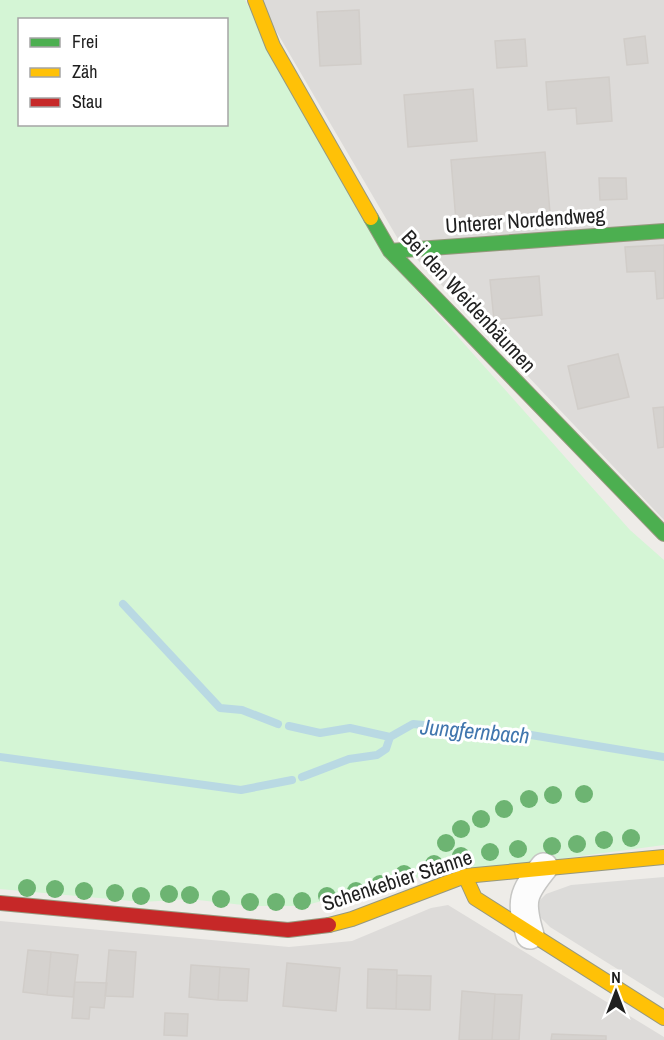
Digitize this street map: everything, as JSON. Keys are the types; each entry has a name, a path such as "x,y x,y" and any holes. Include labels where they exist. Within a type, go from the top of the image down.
{"street":[{"name":"Bei den Weidenbäumen","path":"255,0 273,46 390,251 664,534"},
{"name":"Unterer Nordendweg","path":"390,251 664,231"},
{"name":"Schenkebier Stanne","path":"0,903 288,930 321,927 352,919 420,891 465,876 664,857"},
{"path":"530,935 522,908 526,889 543,867"},
{"path":"465,876 475,898 664,1018"}],"shaded area":[{"path":"258,0 664,0 664,520 398,239"},
{"path":"664,877 664,998 550,927 541,918 538,908 539,901 546,894 571,885"},
{"path":"448,905 664,1037 664,1040 0,1040 0,921 289,947 352,941 431,908"}],"green space":[{"path":"0,0 245,0 385,255 630,530 664,560 664,845 407,879 364,895 337,897 303,906 252,906 189,899 143,902 0,889"}],"building":[{"path":"359,10 361,64 320,66 317,12"},
{"path":"645,36 648,63 627,65 624,39"},
{"path":"525,39 527,66 497,68 495,41"},
{"path":"609,77 612,121 577,124 576,108 548,110 546,82"},
{"path":"473,89 477,141 408,147 404,95"},
{"path":"545,152 550,213 456,221 451,160"},
{"path":"599,178 626,178 627,199 600,200"},
{"path":"664,245 664,298 657,299 655,271 627,272 625,247"},
{"path":"539,276 542,315 494,320 490,280"},
{"path":"618,354 629,397 578,409 568,366"},
{"path":"664,407 664,447 658,448 653,408"},
{"path":"28,950 51,952 47,995 23,992"},
{"path":"109,950 136,952 133,997 105,996"},
{"path":"51,952 78,955 73,997 47,995"},
{"path":"287,963 340,968 336,1011 283,1006"},
{"path":"191,965 220,967 218,1000 189,997"},
{"path":"220,967 249,969 247,1001 218,1000"},
{"path":"368,969 397,970 396,1009 367,1008"},
{"path":"397,975 431,976 430,1010 396,1009"},
{"path":"75,982 107,983 104,1008 90,1007 89,1019 72,1018"},
{"path":"462,991 495,994 492,1040 459,1040"},
{"path":"495,994 522,995 519,1040 492,1040"},
{"path":"165,1013 188,1014 187,1036 164,1035"},
{"path":"552,1034 606,1036 606,1040 551,1040"}],"waterway":[{"name":"Jungfernbach","path":"123,604 220,708 242,710 278,724"},
{"name":"Jungfernbach","path":"289,726 320,733 350,728 390,737 413,724 525,734 664,757"},
{"path":"302,777 349,759 377,755 386,749 390,737"},
{"path":"0,757 241,790 292,780"}],"traffic: fast":[{"path":"371,218 390,251 664,534"},
{"path":"390,251 664,231"}],"traffic: slow":[{"path":"255,0 273,46 371,218"},
{"path":"329,925 352,919 465,876 664,857"},
{"path":"465,876 475,898 664,1018"}],"traffic: jam":[{"path":"0,903 288,930 329,925"}]}
